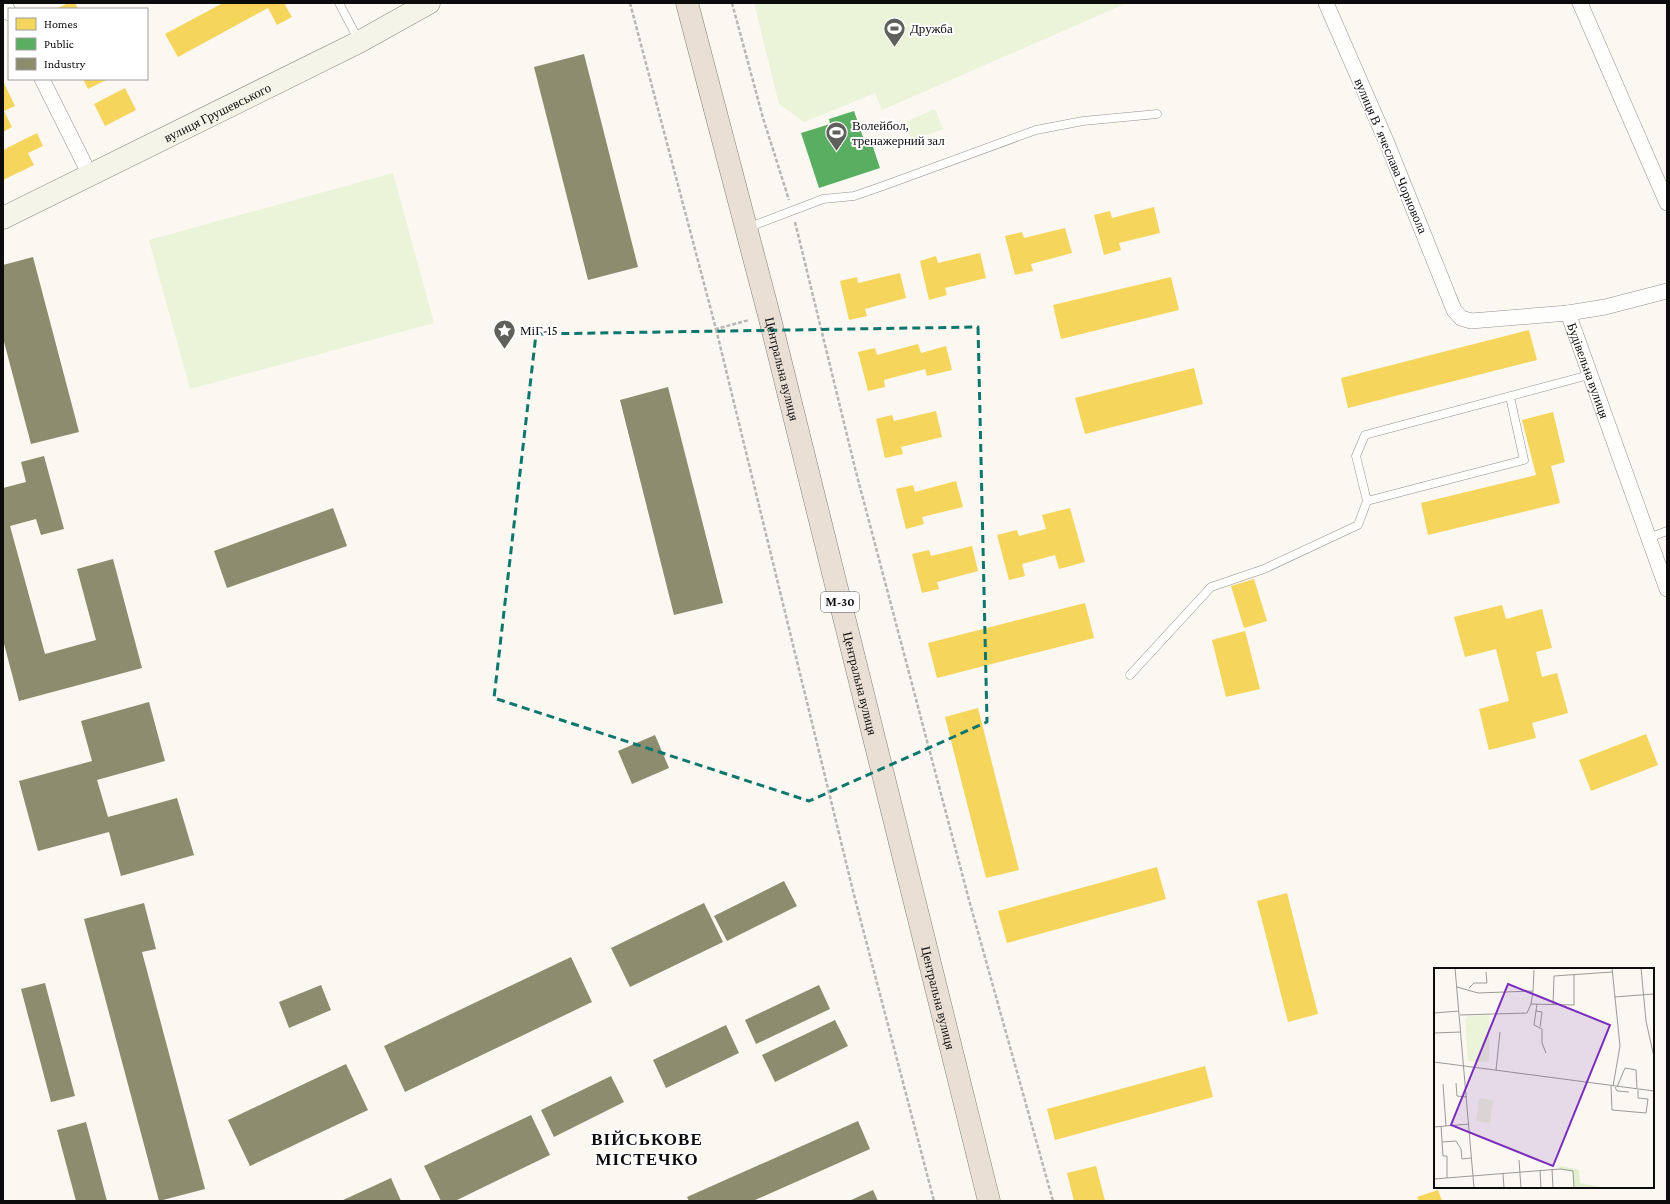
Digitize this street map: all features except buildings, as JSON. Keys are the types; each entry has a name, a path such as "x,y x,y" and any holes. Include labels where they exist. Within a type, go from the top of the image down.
{"highway":[{"name":"Центральна вулиця","path":"687,3 746,229 989,1201"}],"street":[{"name":"вулиця Грушевського","path":"3,218 359,42 429,3"},
{"name":"вулиця Вʼячеслава Чорновола","path":"1326,3 1387,143 1454,310"},
{"path":"1580,3 1667,203"},
{"path":"42,80 90,175"},
{"path":"1568,313 1605,307 1667,291"},
{"name":"Будівельна вулиця","path":"1454,310 1461,318 1471,321 1568,313 1667,589"}],"lane":[{"path":"339,3 359,42"},
{"path":"746,229 823,199 854,196 876,189 1036,130 1083,121 1157,114"},
{"path":"1130,675 1211,588 1264,569 1358,526 1367,501 1356,456 1365,435 1589,375"},
{"path":"1367,501 1524,460 1510,397"},
{"path":"1648,538 1667,531"}],"path":[{"path":"630,3 716,330 853,891 934,1201"},
{"path":"732,3 763,118 792,210 868,518 969,900 1053,1201"},
{"path":"716,330 749,320"}],"highlighted area":[{"path":"978,327 987,722 809,801 494,698 536,334"}],"green space":[{"name":"Дружба","path":"754,3 1127,3 882,110 875,93 804,122 779,104"},
{"path":"935,109 943,129 912,140 905,122"},
{"path":"393,173 434,323 190,389 149,240"}],"place":[{"name":"Дружба","path":"894,48"},
{"name":"Волейбол, тренажерний зал","path":"836,152"},
{"name":"МіГ-15","path":"504,350"}],"district":[{"name":"ВІЙСЬКОВЕ МІСТЕЧКО","path":"647,1149"}]}
